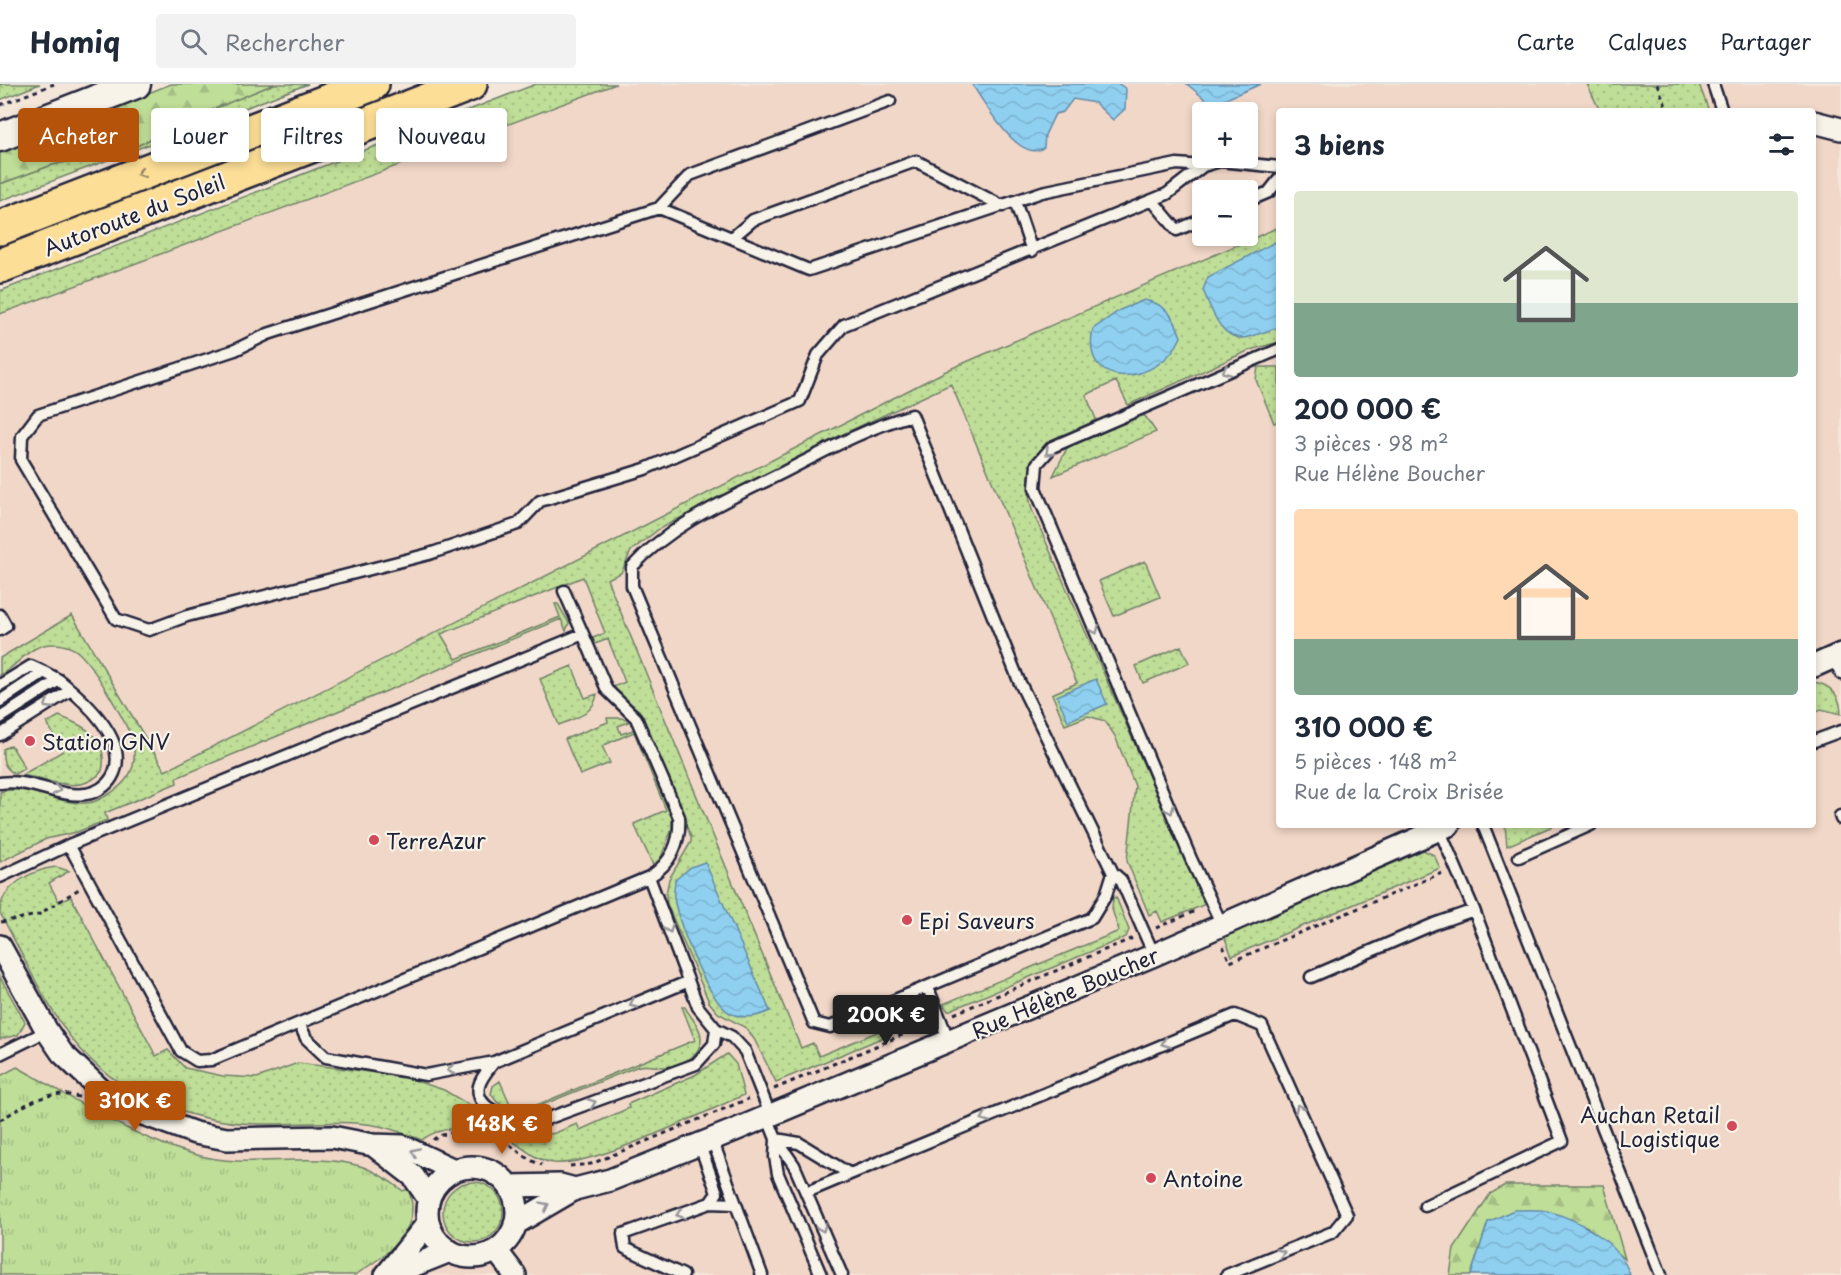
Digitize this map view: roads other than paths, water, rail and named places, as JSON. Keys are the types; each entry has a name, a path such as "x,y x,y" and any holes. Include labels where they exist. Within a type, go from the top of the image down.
{"highway":[{"name":"Autoroute du Soleil","path":"0,228 372,84"},
{"name":"Autoroute du Soleil","path":"0,266 470,84"}],"main road":[{"path":"0,124 104,84"},
{"path":"0,137 136,84"}],"street":[{"path":"1816,123 1841,129"},
{"path":"1816,666 1839,662"},
{"name":"Rue Hélène Boucher","path":"496,1250 504,1243 515,1224 575,1189 610,1180 1155,955 1222,934 1442,828"},
{"path":"0,946 46,1031 62,1053 101,1090 121,1103 165,1123 228,1139 332,1137 373,1145 402,1146 454,1170"},
{"path":"373,1145 413,1176 428,1198"},
{"path":"515,1224 516,1203 509,1186 488,1169 465,1167 454,1170 436,1183 428,1198 428,1223 437,1241 450,1251 473,1257 496,1250 515,1275"},
{"name":"Rue Hélène Boucher","path":"509,1186 560,1185 575,1189"},
{"path":"388,1275 428,1223"},
{"path":"388,1275 450,1251"}],"lane":[{"path":"1713,84 1721,108"},
{"path":"890,101 690,175 659,208 268,334 235,350 38,415 22,436 21,460 116,619 150,630 187,616 429,554 518,524 540,501 645,469 800,401 818,355 844,325 1032,251 1167,194 1200,168"},
{"path":"732,238 753,220 916,161 1002,206"},
{"path":"659,208 809,270 1042,192 1177,164 1192,165"},
{"path":"1258,165 1276,167"},
{"path":"1258,197 1269,192 1276,183"},
{"path":"1152,200 1177,230 1192,224"},
{"path":"1015,201 1032,251"},
{"path":"1222,934 1035,488 1037,464 1052,447 1276,351"},
{"path":"1113,873 1106,895 1092,918 830,1027 814,1023 632,586 632,567 653,544 720,504 876,425 912,415 1020,681 1113,873 1121,880 1155,955"},
{"path":"69,845 181,1051 197,1060 211,1060 300,1025 649,877 662,869 672,856 680,831 679,817 636,718 607,690 564,591"},
{"path":"0,615 6,626 0,630"},
{"path":"0,877 69,845 583,634"},
{"path":"0,685 31,666 59,680 100,721 114,743 117,757 116,771 109,782 87,794 18,782 0,783"},
{"path":"0,701 44,672"},
{"path":"0,718 59,680"},
{"path":"0,735 71,690"},
{"path":"1816,740 1841,731"},
{"path":"1425,1206 1562,1141 1474,910 1456,869 1444,828"},
{"path":"1484,828 1661,1275"},
{"path":"1519,856 1584,828"},
{"path":"649,877 698,1007 716,1029 732,1037 745,1051 776,1139 794,1165 842,1275"},
{"path":"1311,976 1434,924 1474,910"},
{"path":"300,1025 306,1038 326,1057 426,1074 494,1062 687,982"},
{"path":"928,988 949,1041"},
{"path":"807,1192 1235,1014 1262,1026 1347,1215 1333,1232 1227,1275"},
{"path":"494,1062 479,1086 479,1094 483,1102 503,1116 515,1121 541,1121 696,1064 714,1044 716,1029"},
{"path":"0,1054 46,1031"},
{"path":"776,1139 799,1143 850,1174"},
{"path":"776,1139 775,1157 778,1174 821,1275"},
{"path":"706,1141 717,1193 710,1203"},
{"path":"706,1141 729,1179 734,1204 762,1275"},
{"path":"683,1275 625,1248 623,1234 710,1203 734,1204"}],"water":[{"path":"972,84 1119,84 1126,89 1125,109 1113,120 1095,103 1073,99 1063,112 1055,114 1045,135 1044,147 1035,151 1024,148 1003,129"},
{"path":"1187,84 1261,84 1219,102 1208,102"},
{"path":"1276,242 1276,328 1239,338 1224,330 1218,323 1203,290 1208,277"},
{"path":"1144,300 1168,312 1181,337 1171,353 1156,365 1140,373 1124,375 1109,373 1098,364 1092,350 1093,329 1120,310"},
{"path":"1096,679 1107,704 1068,721 1057,696"},
{"path":"705,862 770,1011 750,1017 730,1013 712,993 695,960 674,898 675,880 691,867"},
{"path":"1514,1210 1547,1211 1585,1226 1608,1243 1625,1263 1630,1275 1471,1275 1488,1222"}],"place":[{"name":"Station GNV","path":"30,741"},
{"name":"TerreAzur","path":"374,840"},
{"name":"Epi Saveurs","path":"907,920"},
{"name":"Auchan Retail Logistique","path":"1732,1126"},
{"name":"Antoine","path":"1151,1178"}]}
